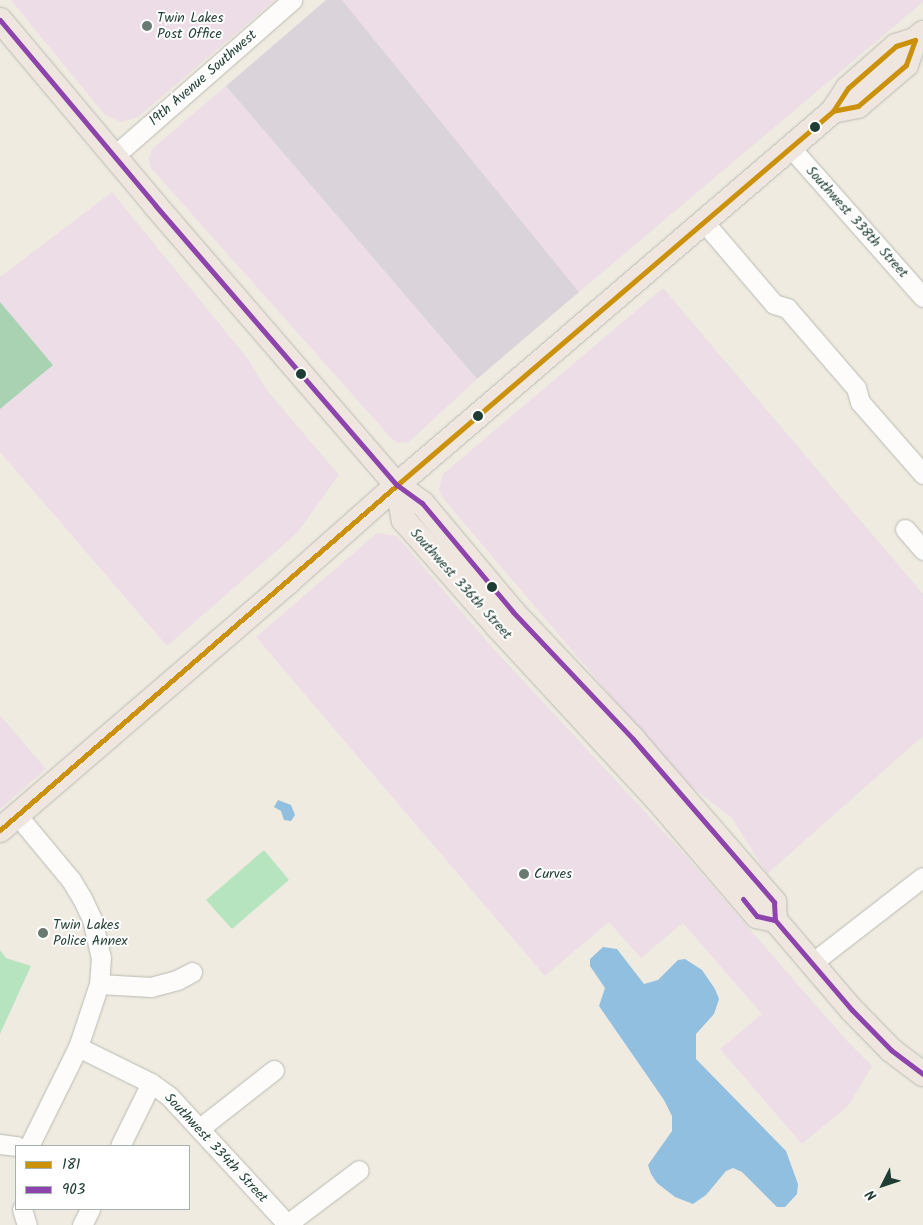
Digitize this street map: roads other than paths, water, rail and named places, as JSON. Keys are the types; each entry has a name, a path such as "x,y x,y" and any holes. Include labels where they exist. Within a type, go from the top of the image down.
{"main road":[{"path":"0,20 396,485"},
{"path":"9,823 289,581 396,485 791,148 833,111 848,88 896,46 919,36"},
{"name":"Southwest 336th Street","path":"396,485 404,520 497,626 575,709 757,916 775,920 852,1010 891,1050 923,1074"},
{"name":"Southwest 336th Street","path":"396,485 422,503 513,612 633,738 774,902 775,920"},
{"path":"575,709 593,708 620,738 633,738"}],"street":[{"name":"19th Avenue Southwest","path":"114,156 292,0"},
{"name":"Southwest 338th Street","path":"791,148 923,296"},
{"path":"704,222 774,304 787,308 856,388 860,402 923,474"},
{"path":"904,529 923,550"},
{"path":"9,823 71,880 92,919 101,957 99,984 78,1047 29,1145"},
{"path":"812,963 923,877"},
{"path":"99,984 151,987 177,980 192,972"},
{"name":"Southwest 334th Street","path":"78,1047 151,1083 170,1096 287,1224"},
{"path":"200,1128 274,1070"},
{"path":"120,1145 151,1083"},
{"path":"0,1144 15,1146"},
{"path":"287,1224 360,1170"},
{"path":"22,1210 27,1225"},
{"path":"82,1225 90,1210"}],"water":[{"path":"278,800 291,805 295,815 291,821 284,820 281,811 274,807"},
{"path":"603,947 617,949 644,984 658,980 678,960 685,959 702,970 715,989 719,999 714,1014 696,1034 696,1059 786,1151 798,1184 797,1194 785,1207 777,1207 742,1172 733,1168 726,1171 706,1195 693,1204 675,1197 657,1183 648,1165 672,1131 672,1116 664,1100 599,1006 605,988 590,966 590,959"}],"place":[{"name":"Twin Lakes Post Office","path":"147,26"},
{"name":"Curves","path":"524,874"},
{"name":"Twin Lakes Police Annex","path":"43,933"}]}
